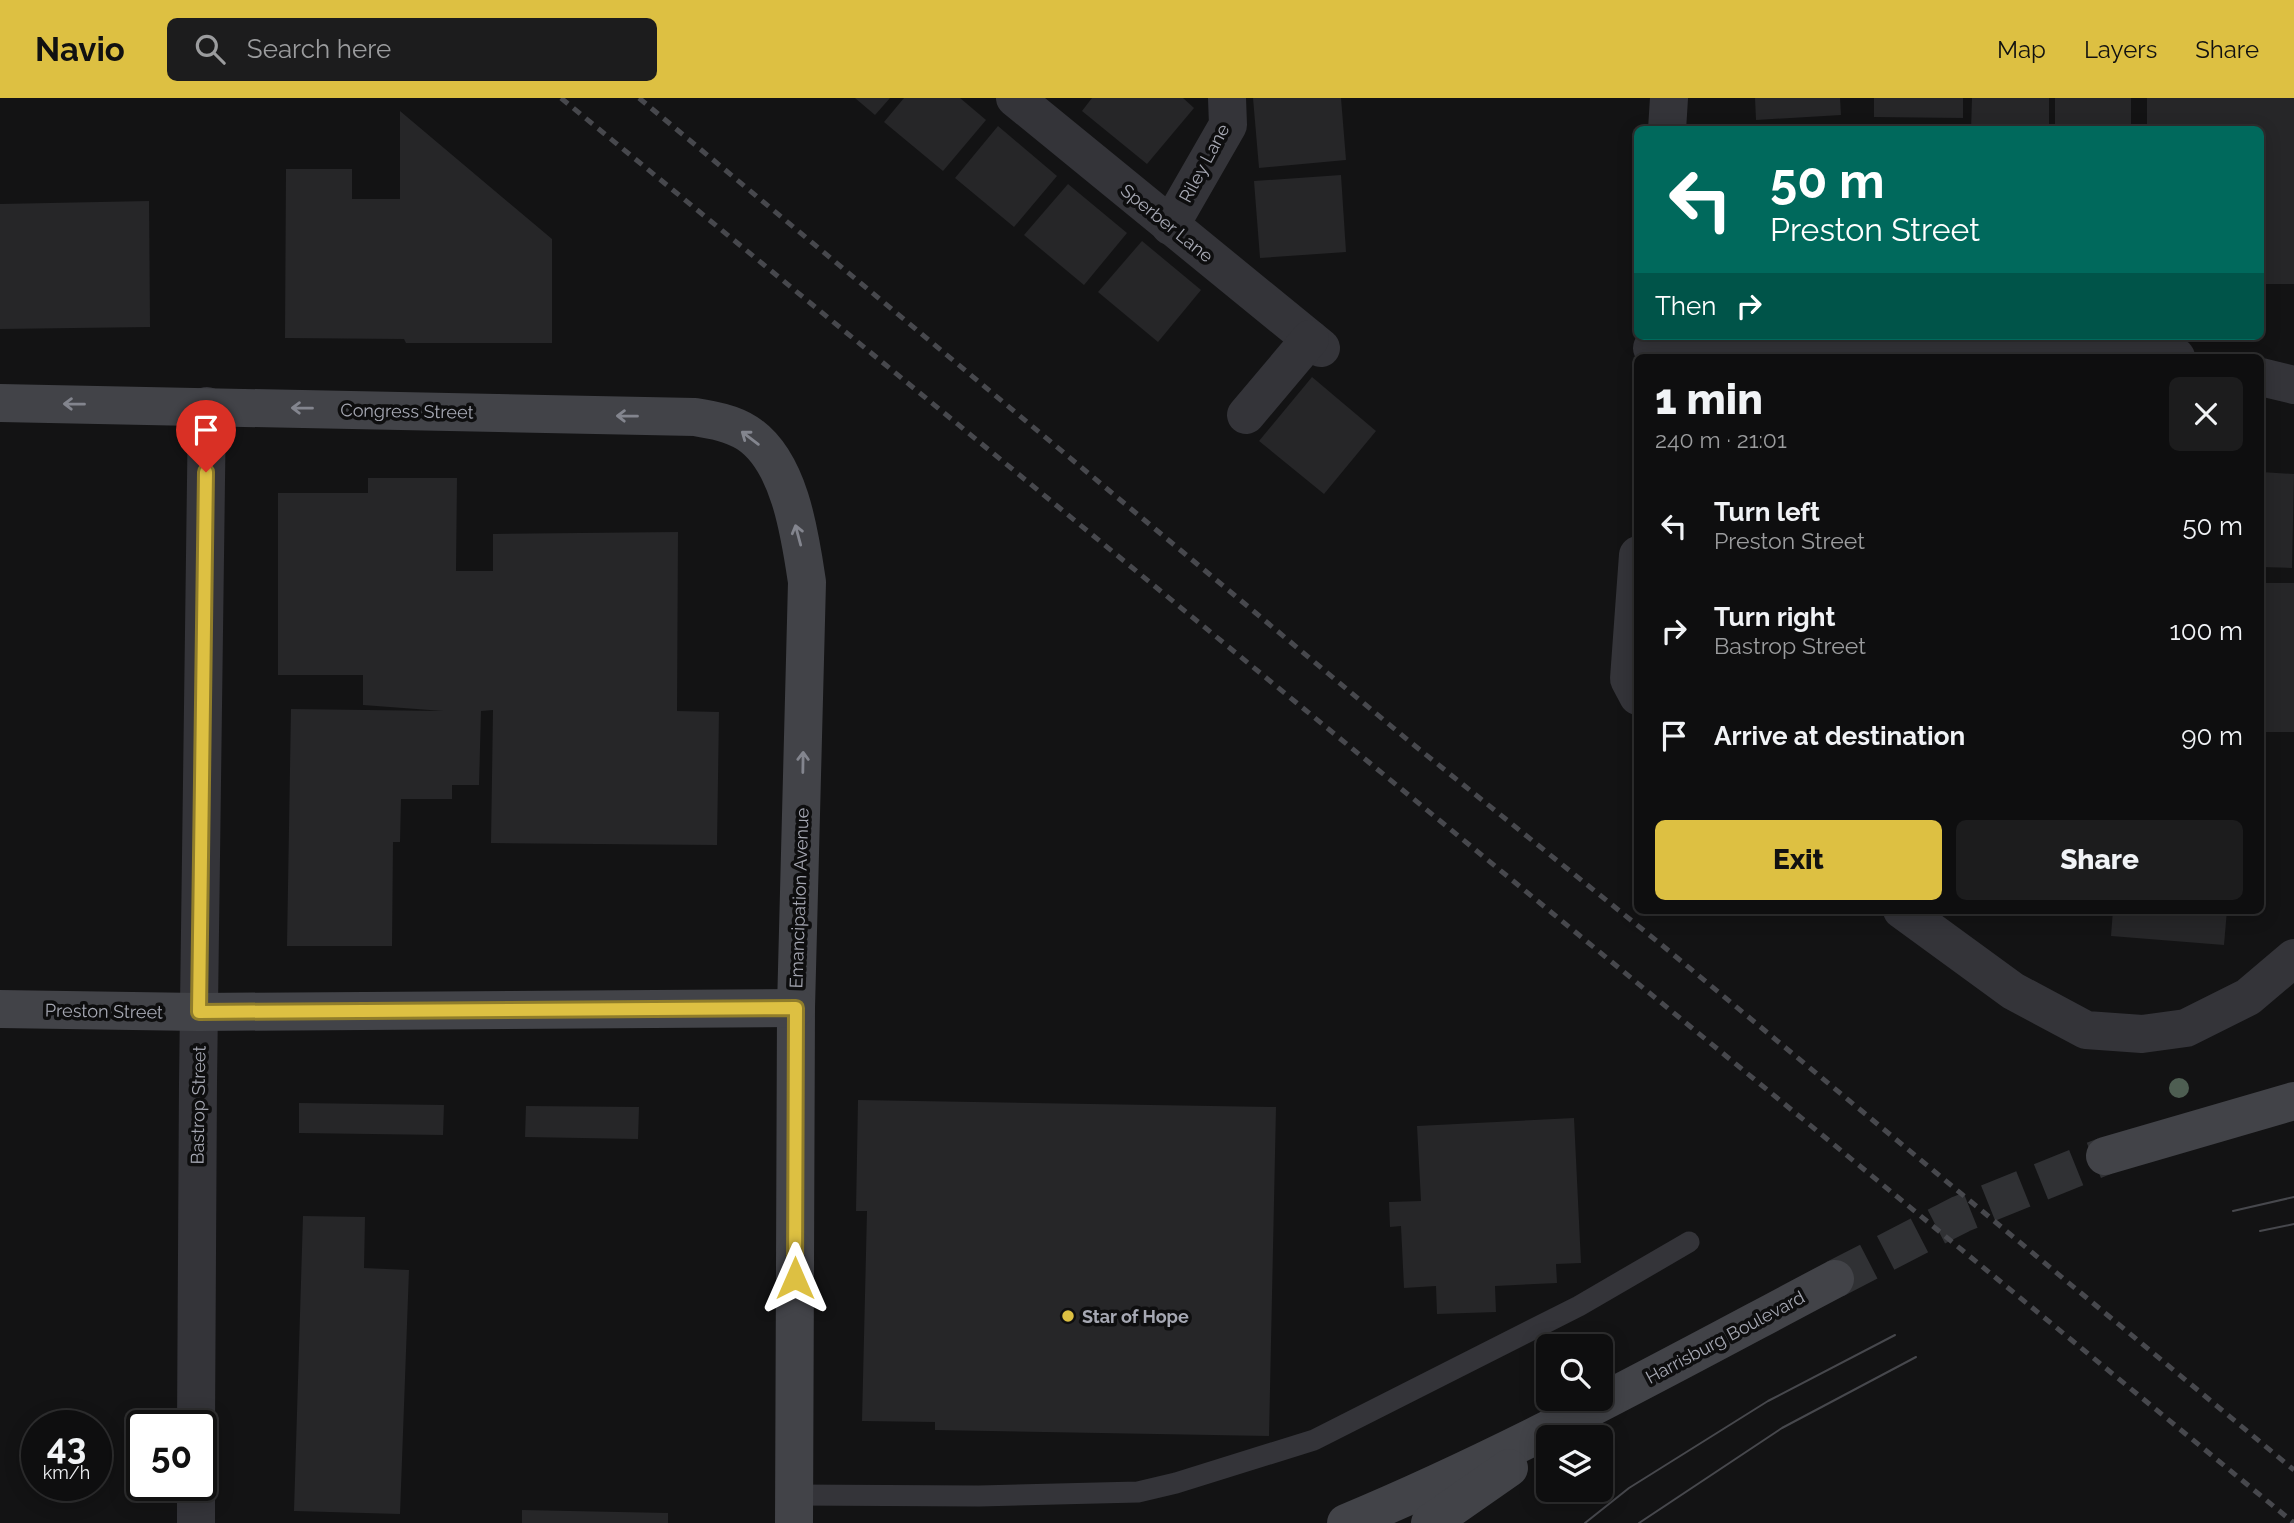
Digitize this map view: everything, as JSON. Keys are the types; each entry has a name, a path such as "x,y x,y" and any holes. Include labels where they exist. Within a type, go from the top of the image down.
{"street":[{"name":"Sperber Lane","path":"1014,98 1316,343 1246,415"},
{"name":"Riley Lane","path":"1170,226 1228,125 1227,98"},
{"path":"1667,126 1669,98"},
{"path":"1652,347 1709,352 2067,343 2153,354"},
{"path":"2264,378 2294,385"},
{"name":"Congress Street","path":"0,403 695,417 723,422 748,434 768,452 785,485"},
{"name":"Bastrop Street","path":"196,1410 207,406"},
{"name":"Emancipation Avenue","path":"785,485 802,550 807,582 796,1008 794,1509"},
{"path":"1634,610 1629,679 1634,688"},
{"path":"1907,914 2012,991 2086,1030 2142,1034 2186,1028 2248,997 2294,957"},
{"name":"Preston Street","path":"0,1009 199,1012 796,1008"},
{"path":"2105,1156 2294,1101"},
{"name":"Harrisburg Boulevard","path":"1346,1523 1398,1501 1615,1395 1835,1279"},
{"name":"Harrisburg Boulevard","path":"1572,1425 1615,1395"},
{"path":"1430,1523 1536,1450"},
{"path":"196,1501 196,1523"}],"lane":[{"path":"794,1509 979,1496 1138,1492 1176,1483 1314,1440 1579,1306 1689,1242"}],"building":[{"path":"855,98 890,98 875,115"},
{"path":"904,98 960,98 986,120 943,171 884,122"},
{"path":"1092,98 1183,98 1194,108 1147,164 1082,111"},
{"path":"1253,98 1341,98 1346,160 1259,168"},
{"path":"1755,98 1840,98 1841,115 1756,120"},
{"path":"1874,98 1963,98 1963,118 1874,117"},
{"path":"1972,98 2049,98 2049,126 1971,126"},
{"path":"2055,98 2131,98 2131,126 2055,126"},
{"path":"2147,98 2294,98 2294,284 2264,284 2264,126 2147,126"},
{"path":"400,111 552,239 552,343 406,343 404,339 285,338 286,169 352,169 352,199 400,199"},
{"path":"1878,124 1935,126 1878,126"},
{"path":"998,126 1057,176 1014,227 955,178"},
{"path":"1341,175 1346,252 1260,258 1254,181"},
{"path":"1068,184 1127,233 1084,285 1024,235"},
{"path":"149,201 150,327 0,329 0,204"},
{"path":"1142,241 1201,290 1158,342 1098,292"},
{"path":"1312,377 1376,431 1324,494 1259,441"},
{"path":"2264,472 2294,474 2292,568 2264,567"},
{"path":"368,478 457,478 456,571 493,571 493,534 678,532 677,711 719,712 717,845 491,843 493,710 481,711 479,785 452,785 452,799 401,799 400,842 393,842 392,946 287,946 291,709 443,711 363,705 363,675 278,675 278,493 368,493"},
{"path":"2264,583 2294,583 2294,732 2264,732"},
{"path":"2113,914 2227,914 2224,945 2111,936"},
{"name":"Star of Hope","path":"858,1100 1276,1107 1269,1436 935,1430 935,1422 862,1421 867,1211 856,1211"},
{"path":"299,1103 444,1105 443,1135 299,1133"},
{"path":"526,1106 639,1107 638,1139 525,1137"},
{"path":"1574,1118 1581,1263 1556,1264 1557,1283 1495,1286 1496,1312 1437,1314 1436,1286 1404,1288 1401,1226 1390,1227 1389,1202 1421,1201 1417,1126"},
{"path":"303,1216 365,1217 364,1268 409,1270 400,1514 294,1511"},
{"path":"522,1510 668,1513 668,1523 522,1523"}],"tunnel":[{"path":"1835,1279 1961,1214 2105,1156"}],"tram line":[{"path":"2233,1211 2294,1197"},
{"path":"2260,1231 2294,1224"},
{"path":"1585,1523 1629,1488 1768,1401 1895,1335"},
{"path":"1639,1523 1782,1428 1916,1357"}],"railway":[{"path":"561,98 2294,1523"},
{"path":"639,98 1409,741 1663,946 2294,1470"}],"place":[{"name":"Star of Hope","path":"1068,1316"}],"route":[{"path":"206,472 199,1012 796,1008 795,1278"}]}
